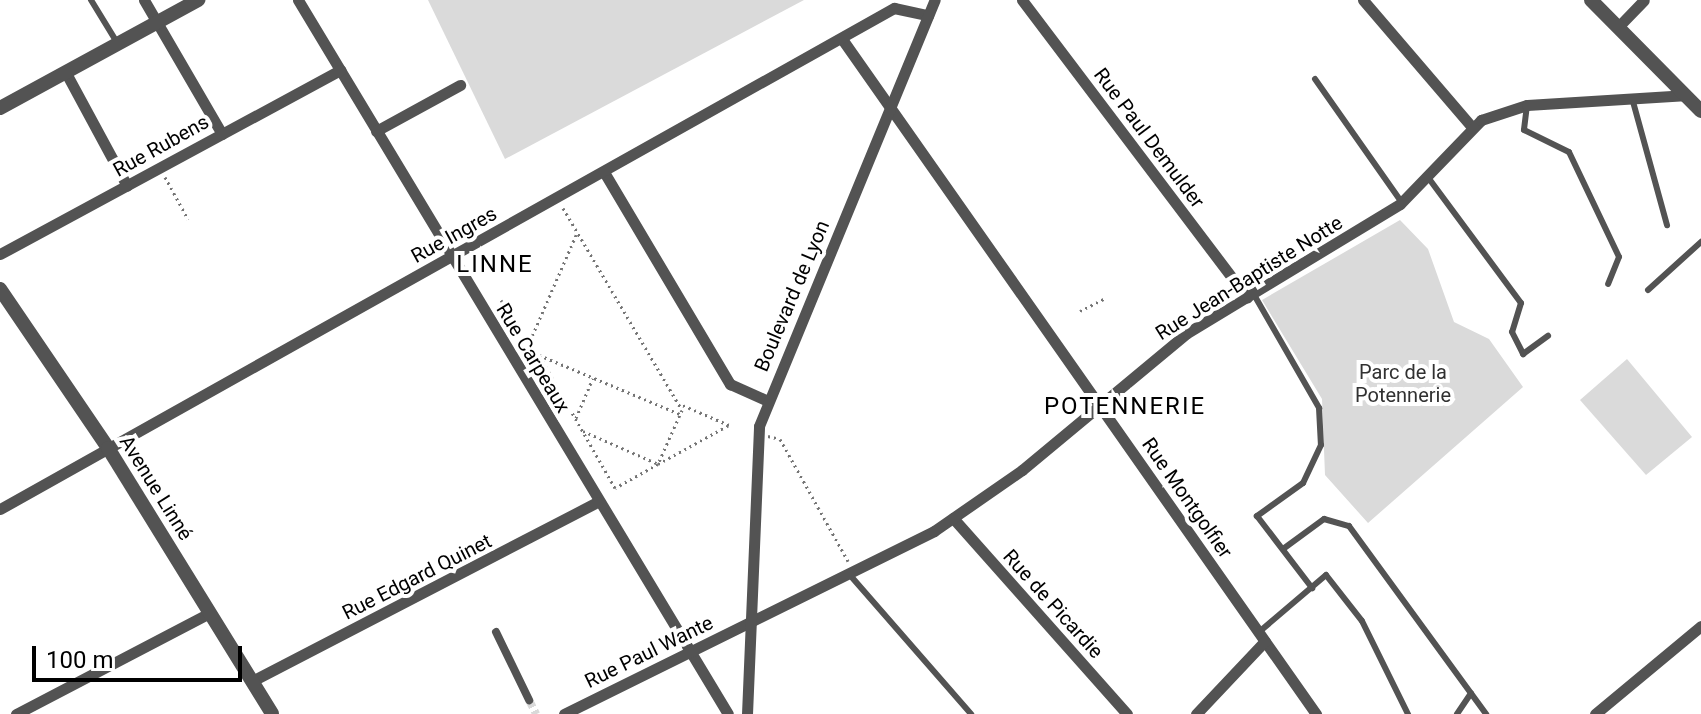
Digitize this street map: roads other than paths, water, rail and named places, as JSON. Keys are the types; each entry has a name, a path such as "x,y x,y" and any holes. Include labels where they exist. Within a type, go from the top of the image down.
{"street":[{"path":"144,0 222,134"},
{"path":"0,108 198,0"},
{"name":"Rue Carpeaux","path":"298,0 687,653 728,714"},
{"name":"Boulevard de Lyon","path":"747,714 757,433 935,0"},
{"name":"Rue Paul Demulder","path":"1022,0 1250,295"},
{"path":"1363,0 1471,126 1527,105 1632,98 1694,100"},
{"path":"1591,0 1694,100"},
{"path":"1618,27 1644,0"},
{"name":"Rue Ingres","path":"0,509 894,8 928,15"},
{"name":"Rue Montgolfier","path":"842,39 1316,714"},
{"name":"Rue Rubens","path":"0,254 340,70"},
{"path":"66,73 127,186"},
{"path":"376,131 460,85"},
{"name":"Rue Jean-Baptiste Notte","path":"750,622 852,573 953,518 1100,405 1187,333 1402,203 1471,126"},
{"path":"604,172 730,384 768,401"},
{"name":"Avenue Linné","path":"0,289 108,448 272,714"},
{"name":"Rue Edgard Quinet","path":"252,681 597,502"},
{"name":"Rue de Picardie","path":"953,518 1127,714"},
{"path":"16,714 209,613"},
{"name":"Rue Paul Wante","path":"564,714 750,622"},
{"path":"1595,714 1701,626"},
{"path":"496,632 529,700"},
{"path":"1196,714 1262,636"}],"lane":[{"path":"91,0 118,44"},
{"path":"1315,79 1402,203"},
{"path":"1632,98 1667,225"},
{"path":"1527,105 1524,130 1569,152 1619,257 1608,284"},
{"path":"1427,176 1521,303 1512,332 1523,354 1548,336"},
{"path":"1648,290 1701,242"},
{"path":"1250,295 1319,408 1321,445 1303,483 1257,516 1312,588"},
{"path":"1283,549 1324,519 1349,526 1486,714"},
{"path":"852,573 971,714"},
{"path":"1262,636 1326,575 1362,621 1408,714"},
{"path":"1457,714 1471,693"}],"tunnel":[{"path":"529,700 536,714"}],"district":[{"name":"LINNE","path":"495,265"},
{"name":"POTENNERIE","path":"1125,407"}],"park label":[{"name":"Parc de la Potennerie","path":"1403,384"}]}
